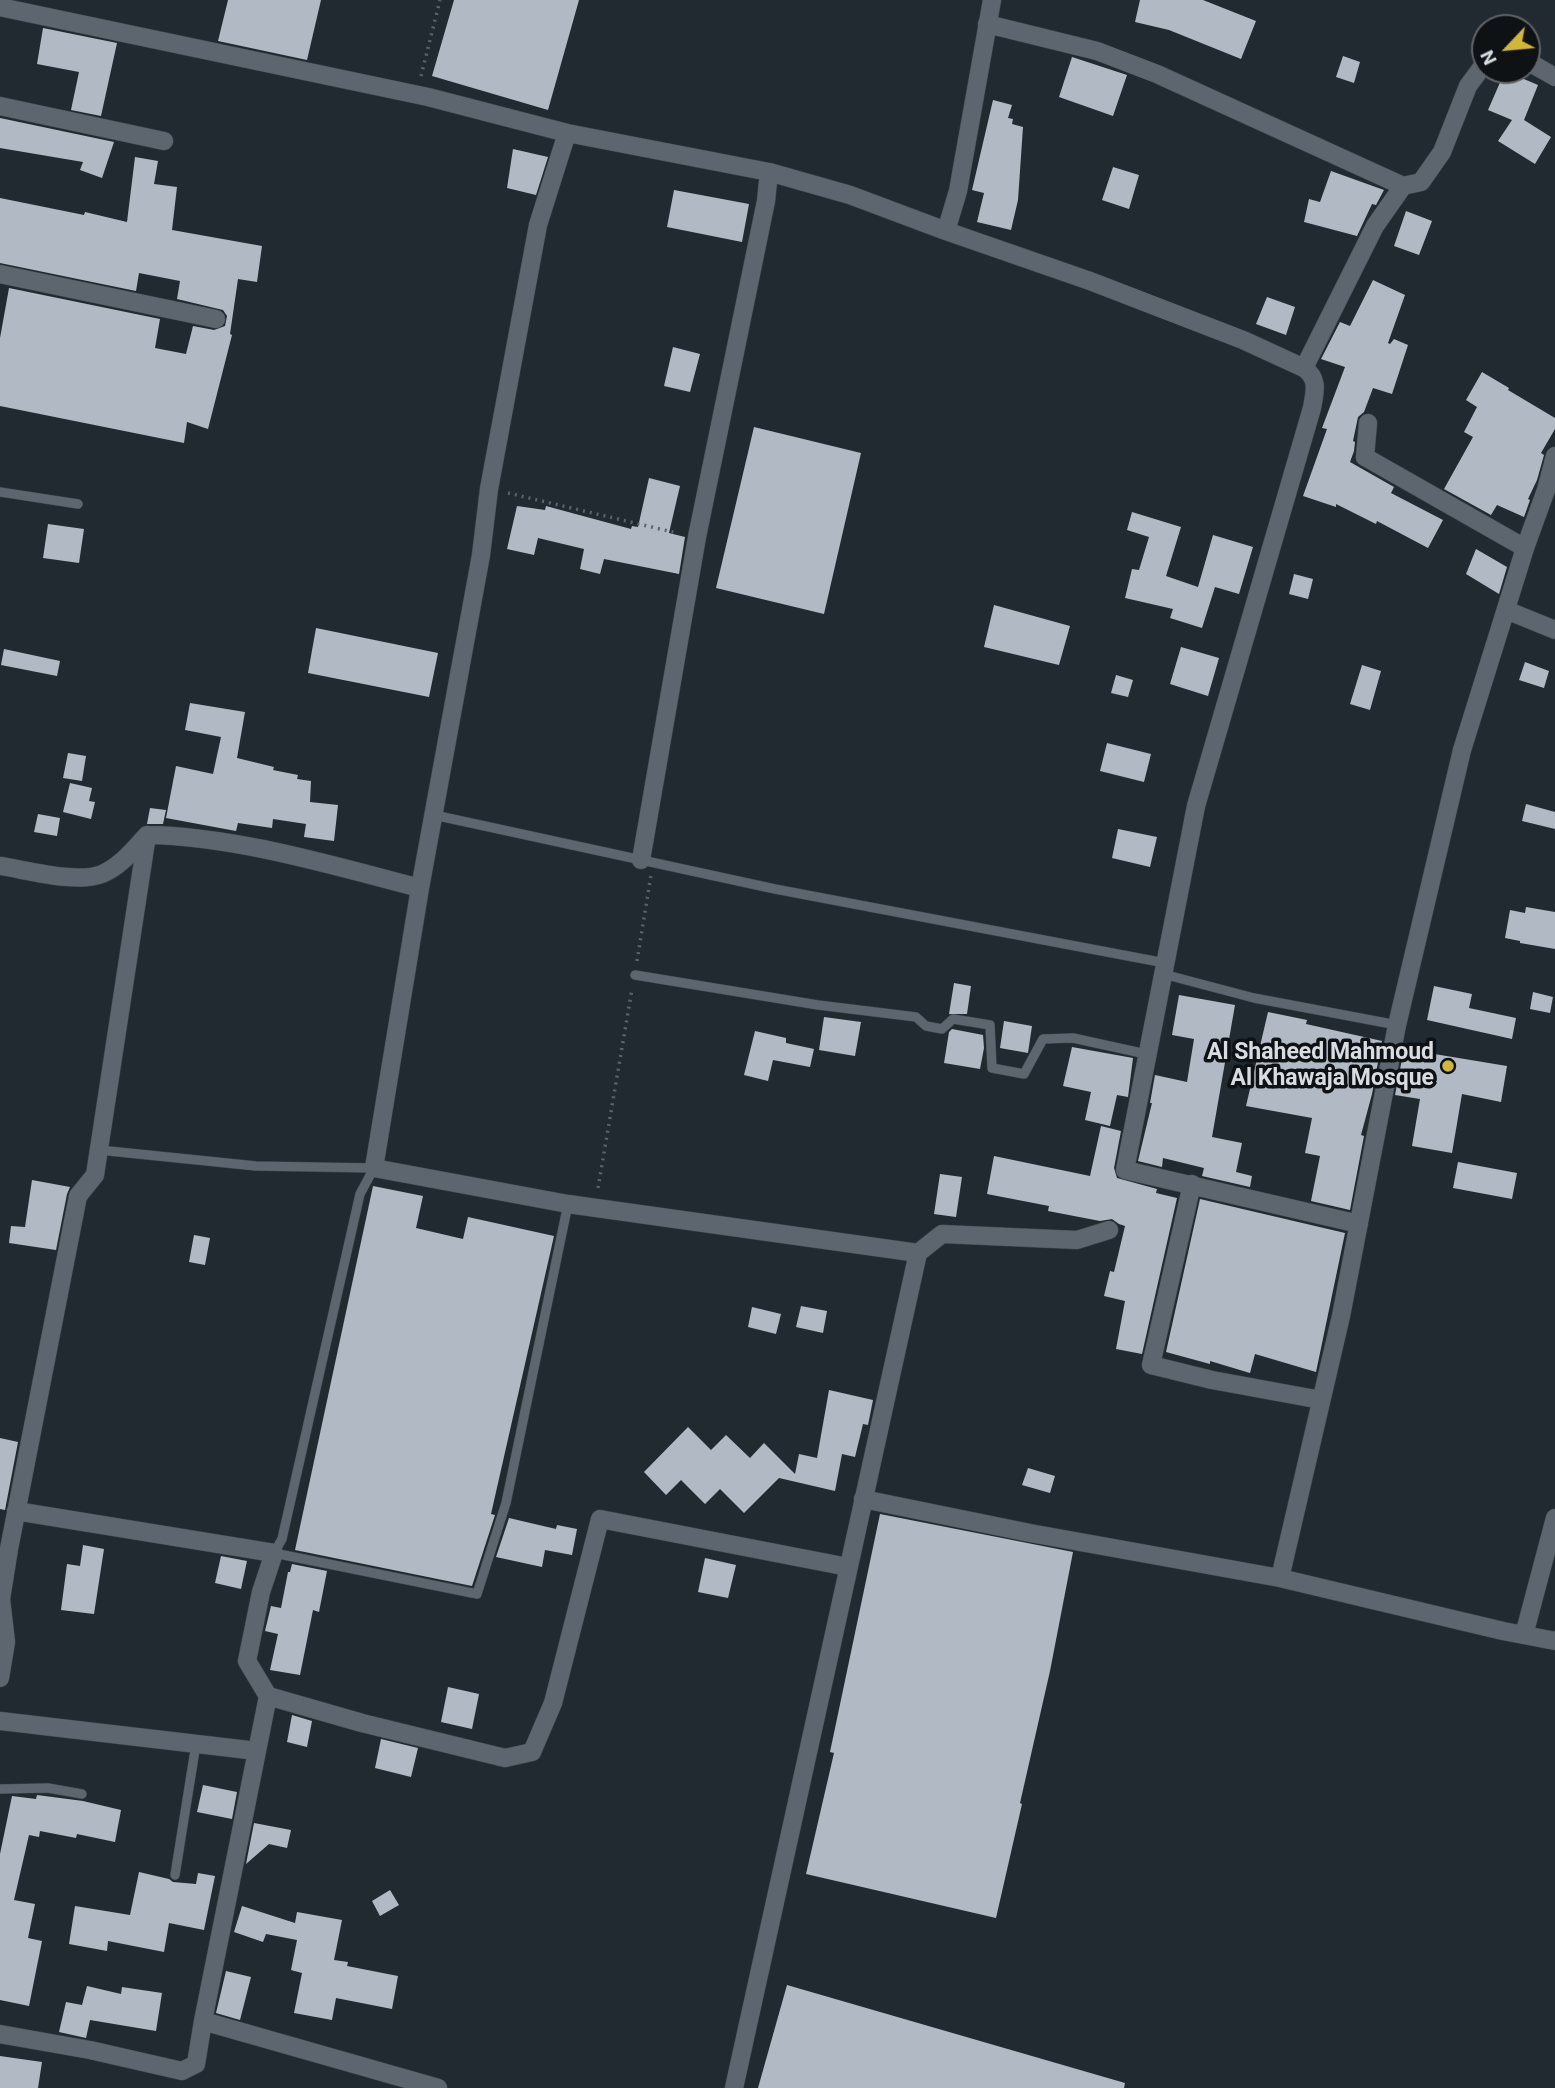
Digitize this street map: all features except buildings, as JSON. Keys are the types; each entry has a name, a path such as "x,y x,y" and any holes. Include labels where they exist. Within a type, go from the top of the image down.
{"street":[{"path":"946,231 960,178 992,0"},
{"path":"0,7 417,95 567,133 769,172 850,195 1090,281 1243,340 1312,374 1316,386 1312,408 1196,806 1125,1170 1359,1224"},
{"path":"987,24 1097,51 1157,74 1403,186 1421,182 1442,152 1471,82"},
{"path":"0,106 164,141"},
{"path":"567,133 538,225 489,489 481,555 420,888 374,1168 568,1204 918,1253"},
{"path":"647,862 696,537 766,201 769,172"},
{"path":"1304,368 1376,226 1403,186"},
{"path":"0,274 216,319"},
{"path":"1368,423 1365,457 1525,548"},
{"path":"1279,1578 1359,1224 1397,1025 1462,750 1555,456"},
{"path":"1506,610 1555,630"},
{"path":"0,866 77,877 101,875 123,861 147,835 182,835 299,858 420,888"},
{"path":"0,1678 6,1642 1,1599 16,1511 78,1196 94,1175 99,1150 147,835"},
{"path":"1192,1184 1151,1365 1212,1380 1321,1400"},
{"path":"734,2088 918,1253 943,1234 1077,1240 1109,1230"},
{"path":"863,1499 1030,1533 1279,1578 1555,1641"},
{"path":"0,2034 90,2050 183,2071 196,2064 268,1696 247,1661 261,1592 274,1553 16,1511"},
{"path":"1524,1635 1555,1518"},
{"path":"268,1696 362,1723 505,1758 532,1752 553,1703 600,1519 848,1567"},
{"path":"0,1721 257,1751"},
{"path":"203,2021 439,2088"}],"lane":[{"path":"0,492 78,504"},
{"path":"434,815 775,889 1164,968 1254,998 1397,1025"},
{"path":"635,975 916,1017 926,1026 942,1029 953,1019 990,1025 992,1068 1024,1074 1043,1039 1073,1038 1146,1054"},
{"path":"99,1150 257,1166 374,1168 360,1194 282,1539 274,1553 477,1594 506,1503 568,1204"},
{"path":"175,1875 196,1744"},
{"path":"0,1789 48,1788 82,1794"}],"path":[{"path":"417,95 440,0"},
{"path":"489,489 696,537"},
{"path":"595,1208 635,975 647,862"}],"place":[{"name":"Al Shaheed Mahmoud Al Khawaja Mosque","path":"1448,1066"}]}
